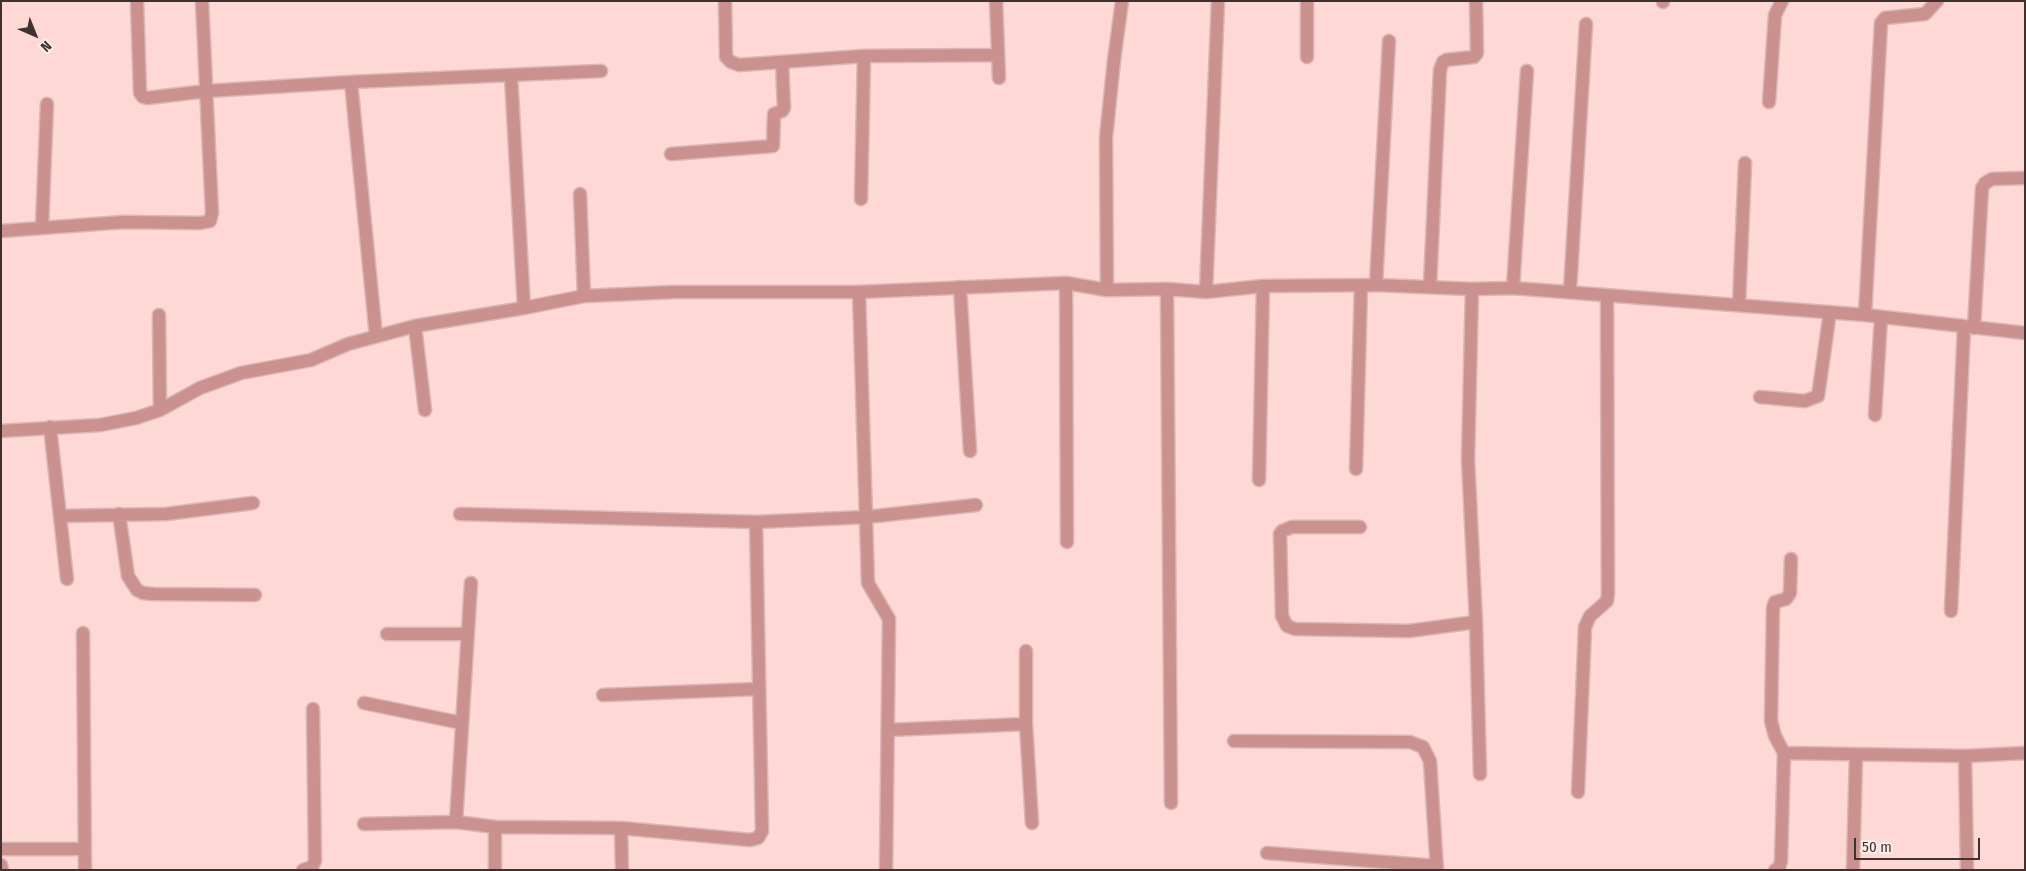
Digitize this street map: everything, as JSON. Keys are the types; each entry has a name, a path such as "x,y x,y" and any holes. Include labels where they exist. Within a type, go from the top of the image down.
{"street":[{"path":"137,1 141,95 147,98 351,82 601,71"},
{"path":"1,231 124,222 201,223 210,221 212,213 202,1"},
{"path":"725,1 725,52 728,60 739,65 864,56 998,55"},
{"path":"996,1 999,78"},
{"path":"1107,290 1106,138 1122,1"},
{"path":"1206,292 1218,1"},
{"path":"1307,1 1307,57"},
{"path":"1430,286 1440,70 1443,62 1446,60 1474,57 1477,53 1476,1"},
{"path":"1769,102 1775,15 1782,1"},
{"path":"1865,315 1881,23 1885,18 1925,14 1937,1"},
{"path":"1570,291 1586,24"},
{"path":"1376,285 1389,40"},
{"path":"860,199 864,56"},
{"path":"671,154 773,146 774,114 782,112 784,108 782,62"},
{"path":"1513,288 1527,71"},
{"path":"511,76 524,308"},
{"path":"351,82 376,336"},
{"path":"42,227 47,104"},
{"path":"1739,305 1745,163"},
{"path":"1951,611 1969,328 1982,188 1984,183 1992,178 2025,178"},
{"path":"580,194 584,296"},
{"path":"1066,282 1067,542"},
{"path":"1,431 100,425 136,418 160,410 200,388 241,373 312,360 348,344 376,336 415,326 584,296 674,292 859,292 1066,282 1107,290 1167,289 1206,292 1263,286 1376,285 1472,289 1513,288 1865,315 2025,334"},
{"path":"1356,469 1361,285"},
{"path":"1259,480 1263,286"},
{"path":"960,287 970,451"},
{"path":"1167,289 1171,803"},
{"path":"1472,289 1468,459 1476,622 1480,774"},
{"path":"859,292 868,583 889,619 886,870"},
{"path":"1578,792 1585,627 1590,616 1607,601 1608,594 1607,296"},
{"path":"1760,397 1805,401 1818,396 1830,312"},
{"path":"159,315 160,410"},
{"path":"1875,415 1881,317"},
{"path":"415,326 425,410"},
{"path":"50,427 67,579"},
{"path":"60,516 166,514 253,503"},
{"path":"460,514 756,522 867,517 976,505"},
{"path":"119,514 128,576 137,590 153,594 255,595"},
{"path":"364,824 456,822 495,826 621,828 750,840 758,838 762,832 756,522"},
{"path":"1360,527 1292,527 1282,531 1280,534 1282,616 1287,626 1295,629 1409,631 1476,622"},
{"path":"1775,870 1779,868 1781,862 1784,753 1770,721 1773,608 1775,602 1786,599 1790,593 1792,559"},
{"path":"456,822 471,583"},
{"path":"83,633 85,870"},
{"path":"387,634 468,634"},
{"path":"1026,651 1026,724 1032,823"},
{"path":"602,695 758,689"},
{"path":"364,703 462,723"},
{"path":"303,870 312,867 315,861 314,709"},
{"path":"888,730 1026,724"},
{"path":"1234,741 1410,742 1423,747 1430,761 1437,868 1267,853"},
{"path":"1784,753 1965,756 2025,753"},
{"path":"1853,870 1856,755"},
{"path":"1965,756 1967,870"},
{"path":"495,826 495,870"},
{"path":"621,828 622,870"},
{"path":"1,849 85,849"},
{"path":"1,865 2,870"}]}
